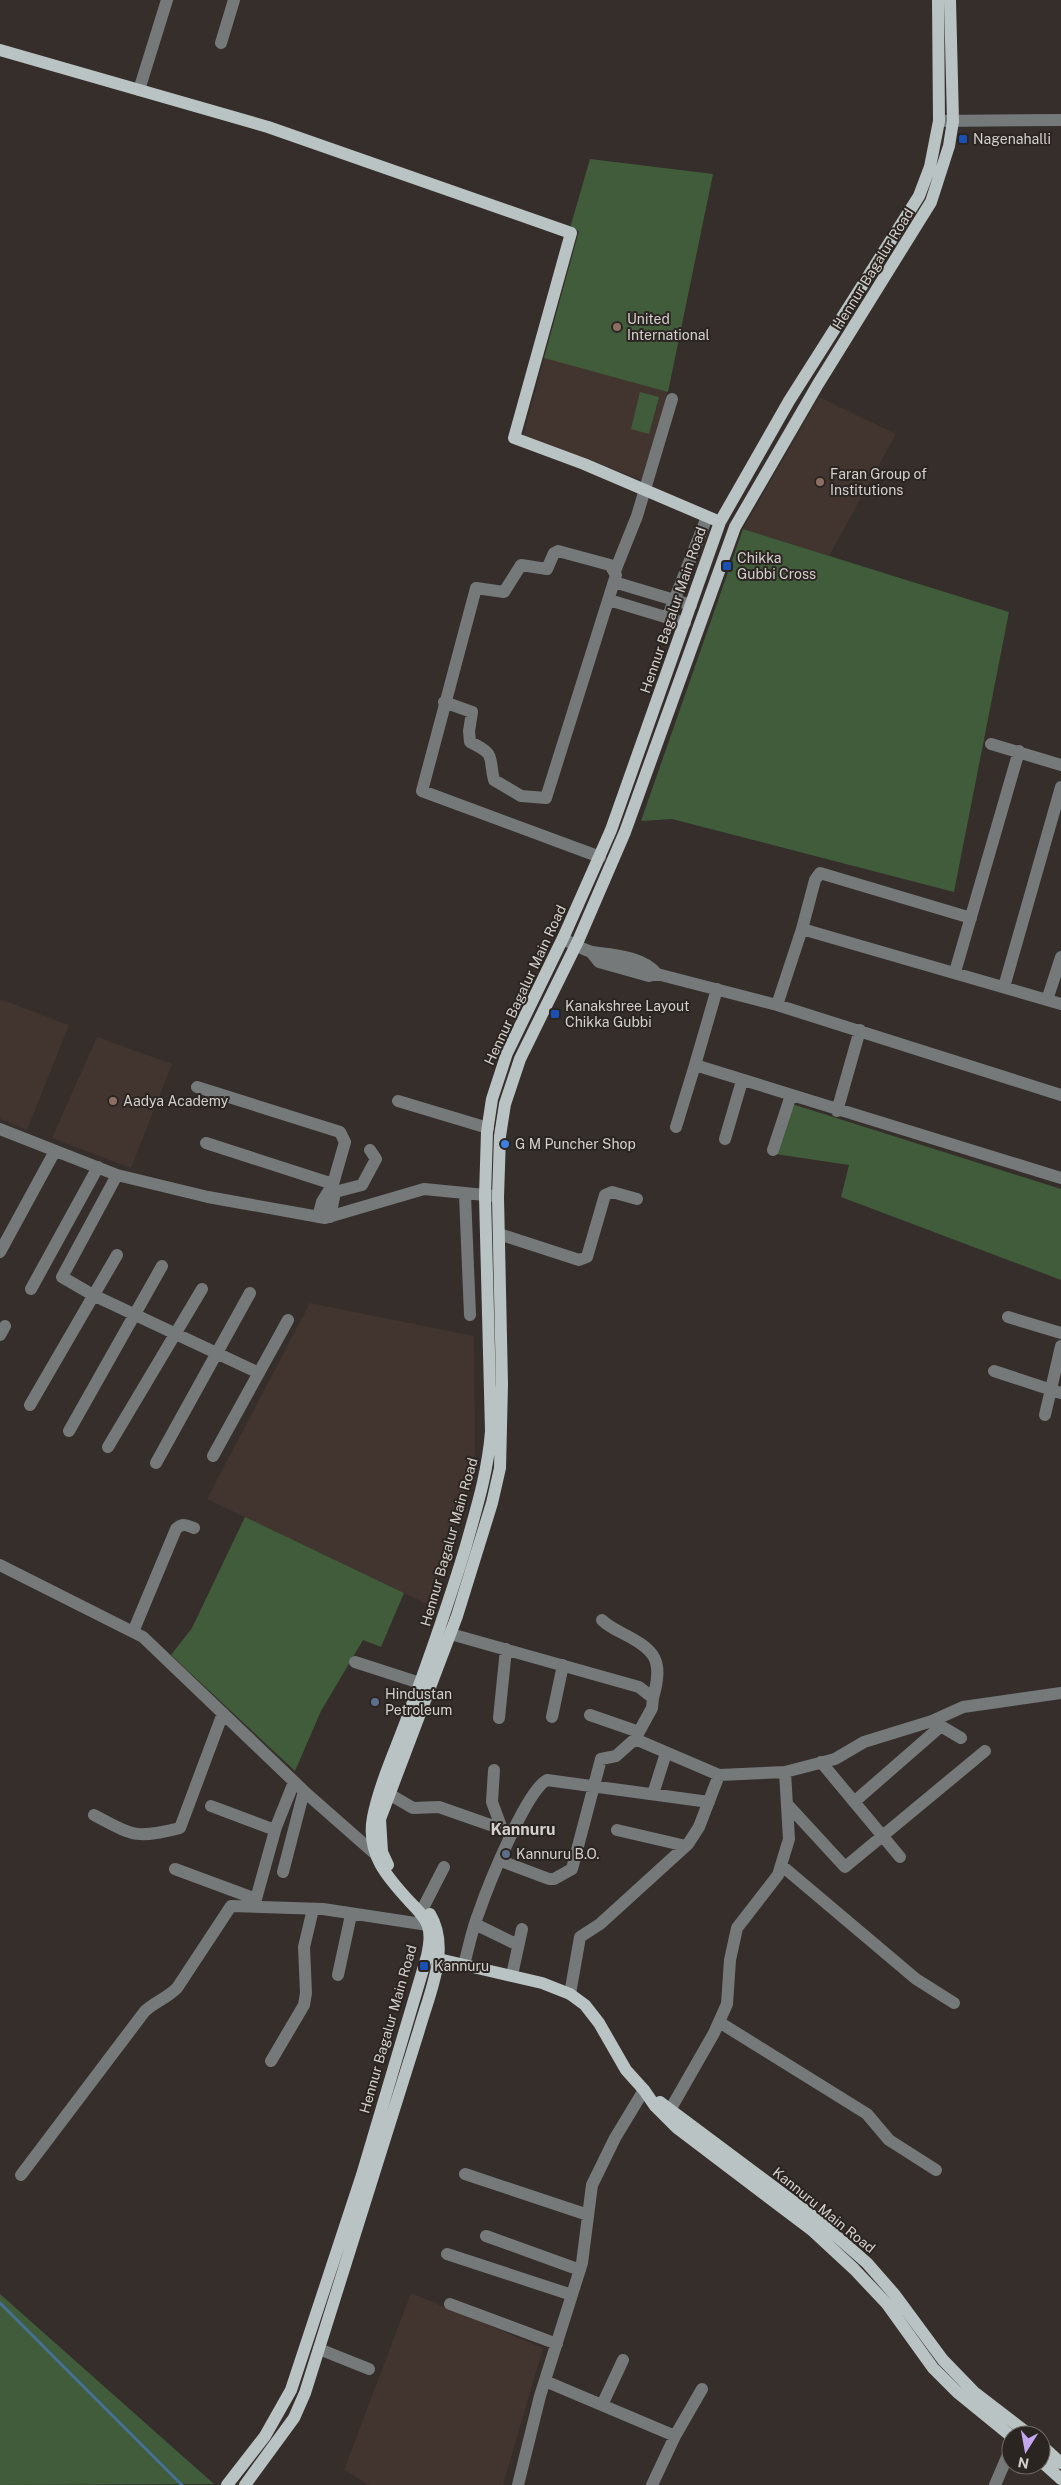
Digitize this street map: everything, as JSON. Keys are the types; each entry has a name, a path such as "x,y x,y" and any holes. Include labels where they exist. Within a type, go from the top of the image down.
{"main road":[{"name":"Hennur Bagalur Road","path":"720,522 789,401 919,196 930,167 939,121 938,0"},
{"name":"Hennur Bagalur Road","path":"735,527 813,392 931,202 949,146 953,121 950,0"},
{"path":"0,50 268,127 337,149 571,233 514,438 584,464 720,522"},
{"name":"Hennur Bagalur Main Road","path":"227,2485 265,2436 291,2390 440,1940 436,1925 424,1906 399,1880 378,1852 380,1819 415,1710 420,1683 445,1632 489,1461 491,1432 492,1196 488,1128 492,1099 507,1053 563,939 612,830 720,522"},
{"name":"Hennur Bagalur Main Road","path":"246,2485 294,2418 305,2393 419,2030 433,1957 428,1925 418,1910 391,1881 371,1833 373,1816 489,1513 500,1468 502,1384 499,1234 492,1196 505,1104 520,1059 576,945 626,832 735,527"},
{"path":"433,1957 512,1975 570,1994 585,2005 599,2023 626,2070 655,2106 677,2128 814,2231 887,2304 933,2368 957,2392 1001,2428"},
{"name":"Kannuru Main Road","path":"644,2090 818,2220 867,2263 955,2373 974,2392 1017,2425"},
{"path":"1051,2454 1061,2463"},
{"path":"1051,2470 1061,2479"}],"street":[{"path":"140,90 167,0"},
{"path":"221,43 234,0"},
{"path":"939,121 1061,120"},
{"path":"444,702 472,712 470,742 488,751 492,759 494,780 521,796 546,798 614,576 645,490 672,399"},
{"path":"668,616 706,517"},
{"path":"720,522 735,527"},
{"path":"600,857 422,791 444,702 476,588 504,592 521,565 547,569 554,554 558,552 610,565 614,576 691,605"},
{"path":"608,600 668,616 685,623"},
{"path":"992,744 1061,764"},
{"path":"955,972 1019,752"},
{"path":"1004,987 1061,787"},
{"path":"777,1005 802,928 815,880 820,873 971,918"},
{"path":"802,928 1061,1004"},
{"path":"563,939 591,952 605,952 650,966 657,974 777,1005 1061,1094"},
{"path":"1047,1000 1061,957"},
{"path":"676,1127 717,988"},
{"path":"837,1111 860,1030"},
{"path":"695,1065 837,1111 1061,1178"},
{"path":"725,1139 742,1081"},
{"path":"196,1087 340,1132 345,1139 345,1146 334,1188 322,1202 324,1217"},
{"path":"773,1150 791,1095"},
{"path":"398,1101 488,1128"},
{"path":"0,1129 117,1175 208,1197 324,1217 424,1189 465,1195 492,1196"},
{"path":"206,1143 334,1188 362,1185 376,1159 370,1150"},
{"path":"0,1252 55,1151"},
{"path":"31,1289 98,1168"},
{"path":"117,1175 62,1277 93,1295 218,1352 259,1373"},
{"path":"499,1234 579,1260 587,1257 606,1195 612,1192 637,1199"},
{"path":"465,1195 470,1314"},
{"path":"30,1405 117,1255"},
{"path":"69,1431 162,1266"},
{"path":"108,1447 202,1289"},
{"path":"156,1463 250,1293"},
{"path":"1008,1317 1061,1334"},
{"path":"213,1456 288,1320"},
{"path":"1045,1415 1055,1391 1061,1346"},
{"path":"994,1371 1055,1391"},
{"path":"134,1632 176,1529 180,1525 186,1524 194,1528"},
{"path":"0,1565 143,1636 294,1782 378,1852"},
{"path":"501,1861 548,1879 554,1879 572,1869 601,1759 616,1756 637,1736 652,1708 658,1681 656,1663 652,1652 642,1644 607,1625 602,1620"},
{"path":"445,1632 639,1687 654,1698"},
{"path":"499,1718 506,1649"},
{"path":"355,1662 420,1683"},
{"path":"552,1717 563,1666"},
{"path":"854,1802 936,1724 963,1707 1061,1693"},
{"path":"94,1815 132,1834 153,1834 180,1828 223,1713"},
{"path":"590,1715 637,1736 666,1753 719,1775 785,1772 835,1759 864,1742 936,1724 961,1738"},
{"path":"787,1804 845,1867 985,1751"},
{"path":"653,1794 666,1753"},
{"path":"821,1762 900,1857"},
{"path":"494,1770 492,1802 507,1831"},
{"path":"670,2110 727,2004 730,1960 737,1928 778,1875 789,1840 785,1772"},
{"path":"570,1994 580,1937 600,1924 686,1846 699,1827 719,1775"},
{"path":"464,1964 475,1924 501,1861 507,1831 540,1783 547,1780 709,1802"},
{"path":"175,1869 256,1899 275,1830 294,1782"},
{"path":"283,1872 304,1791"},
{"path":"388,1794 413,1808 439,1808 507,1831"},
{"path":"211,1806 275,1830"},
{"path":"617,1830 686,1846"},
{"path":"781,1865 916,1979 954,2003"},
{"path":"424,1906 444,1867"},
{"path":"21,2175 145,2011 152,2004 165,2000 176,1988 231,1906 313,1909 428,1925"},
{"path":"271,2061 304,2005 306,1993 304,1947 313,1909"},
{"path":"338,1975 351,1915"},
{"path":"475,1924 518,1945"},
{"path":"512,1975 522,1929"},
{"path":"719,2022 867,2114 889,2140 936,2170"},
{"path":"518,2485 545,2380 580,2270 592,2185 615,2138 644,2090"},
{"path":"465,2174 588,2215"},
{"path":"486,2236 580,2270"},
{"path":"447,2254 572,2296"},
{"path":"450,2304 556,2344"},
{"path":"319,2349 369,2369"},
{"path":"602,2405 623,2360"},
{"path":"545,2380 675,2436"},
{"path":"652,2485 675,2436 702,2389"},
{"path":"995,2485 1001,2471"}],"shaded area":[{"name":"United International","path":"590,159 713,174 648,482 523,436 579,231"},
{"name":"Faran Group of Institutions","path":"819,397 896,434 829,556 743,529"},
{"path":"0,999 69,1025 27,1130 0,1119"},
{"name":"Aadya Academy","path":"97,1037 172,1064 131,1168 52,1138"},
{"path":"310,1303 474,1336 475,1461 429,1605 207,1499"},
{"path":"411,2293 543,2348 503,2485 369,2485 344,2470"}],"green space":[{"name":"United International","path":"590,159 713,174 668,392 544,358 579,231 570,228"},
{"path":"640,392 659,397 649,434 631,429"},
{"path":"743,529 1009,612 954,892 672,819 641,821"},
{"path":"792,1104 1061,1189 1061,1280 841,1197 849,1165 775,1154"},
{"path":"245,1517 404,1593 381,1647 363,1640 321,1711 295,1771 171,1655 192,1628"},
{"path":"0,2294 214,2484 0,2485"}],"waterway":[{"path":"0,2303 182,2485"}],"place":[{"name":"Nagenahalli","path":"963,139"},
{"name":"United International","path":"617,327"},
{"name":"Faran Group of Institutions","path":"820,482"},
{"name":"Chikka Gubbi Cross","path":"727,566"},
{"name":"Kanakshree Layout Chikka Gubbi","path":"555,1014"},
{"name":"Aadya Academy","path":"113,1101"},
{"name":"G M Puncher Shop","path":"505,1144"},
{"name":"Hindustan Petroleum","path":"375,1702"},
{"name":"Kannuru B.O.","path":"506,1854"},
{"name":"Kannuru","path":"424,1966"}],"district":[{"name":"Kannuru","path":"523,1829"}]}
